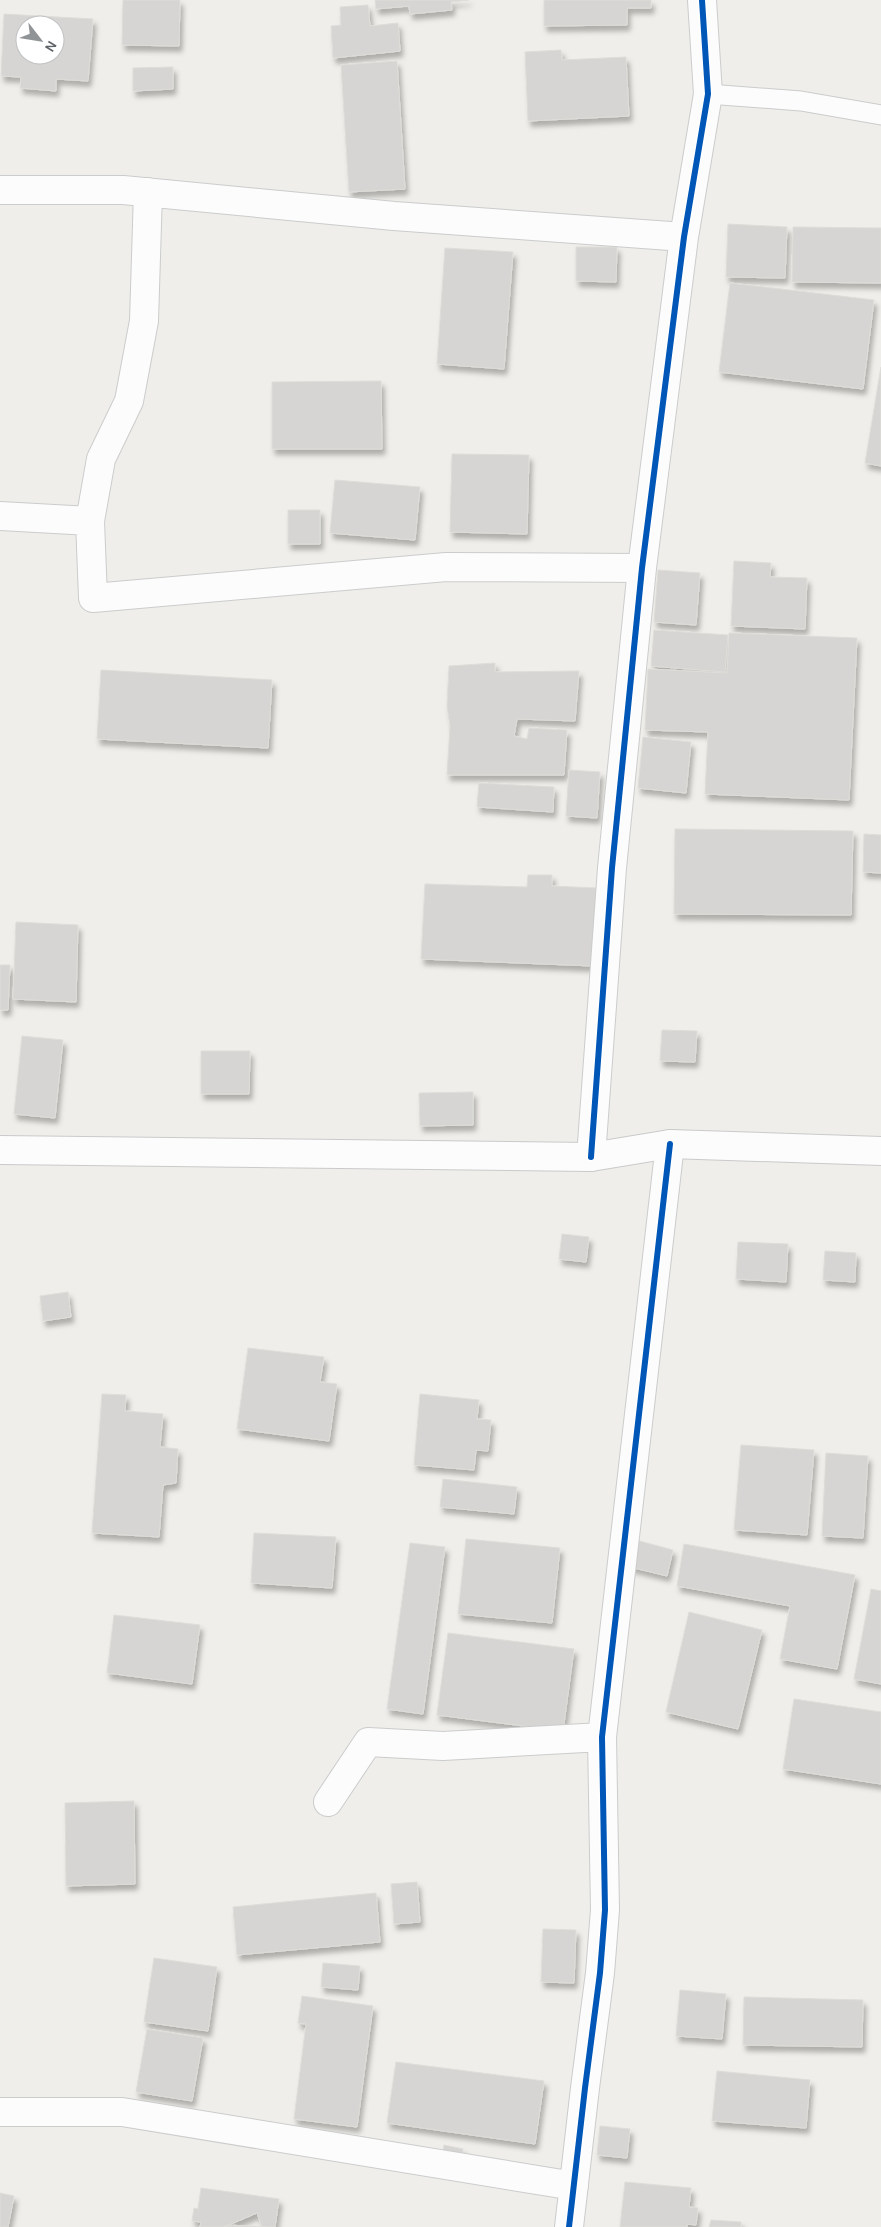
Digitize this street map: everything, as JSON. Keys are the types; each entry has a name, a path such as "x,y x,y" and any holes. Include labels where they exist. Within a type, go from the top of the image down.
{"street":[{"path":"591,1157 612,868 642,568 684,237 708,94 702,0"},
{"path":"0,190 123,190 394,216 684,237"},
{"path":"148,192 144,321 129,401 101,458 90,520 93,598 446,567 642,568"},
{"path":"0,516 90,520"},
{"path":"569,2227 600,1973 605,1910 602,1737 670,1144"},
{"path":"0,1150 591,1157 670,1144 881,1151"},
{"path":"328,1802 368,1742 443,1746 602,1737"},
{"path":"0,2112 122,2112 574,2186"}],"lane":[{"path":"708,94 801,101 881,115"}],"building":[{"path":"123,0 180,0 179,46 122,45"},
{"path":"375,0 469,0 451,2 452,10 410,14 409,6 376,9"},
{"path":"544,0 651,0 651,8 627,8 627,25 544,26"},
{"path":"368,5 370,26 398,23 400,51 333,58 331,26 341,25 340,7"},
{"path":"4,14 22,15 15,15 15,65 65,65 65,17 93,19 88,81 56,79 56,91 20,88 21,77 1,76"},
{"path":"561,50 562,60 626,57 629,116 528,121 525,52"},
{"path":"397,61 405,189 349,192 341,65"},
{"path":"173,67 173,89 133,91 133,68"},
{"path":"728,224 787,227 785,278 726,277"},
{"path":"793,227 881,228 881,283 792,282"},
{"path":"576,247 617,247 616,282 576,281"},
{"path":"445,248 513,252 504,369 437,364"},
{"path":"730,283 874,300 863,389 719,372"},
{"path":"881,367 881,466 865,463"},
{"path":"381,381 382,449 272,449 272,382"},
{"path":"452,454 529,455 527,534 450,532"},
{"path":"335,480 420,487 415,540 330,533"},
{"path":"288,510 320,510 320,544 288,544"},
{"path":"734,561 771,563 770,577 807,578 805,629 731,626"},
{"path":"658,570 700,573 696,625 654,622"},
{"path":"654,630 728,635 725,672 651,666"},
{"path":"729,633 857,638 849,800 705,794 708,732 645,730 648,669 727,673"},
{"path":"495,663 495,672 579,671 575,721 517,719 514,736 527,739 529,728 567,730 564,775 447,775 450,726 447,706 449,666"},
{"path":"101,670 272,680 268,748 97,739"},
{"path":"643,737 691,742 686,793 638,788"},
{"path":"569,770 600,772 597,818 566,816"},
{"path":"479,783 554,787 553,812 477,807"},
{"path":"675,829 853,831 851,915 674,914"},
{"path":"864,834 881,835 881,873 863,872"},
{"path":"528,875 552,875 552,886 596,888 593,966 421,959 425,884 527,887"},
{"path":"16,922 78,925 76,1002 13,999"},
{"path":"0,965 10,965 8,1010 0,1010"},
{"path":"662,1030 697,1031 695,1062 660,1061"},
{"path":"22,1036 63,1040 55,1118 14,1114"},
{"path":"201,1051 250,1051 249,1094 201,1094"},
{"path":"473,1092 473,1125 420,1126 419,1093"},
{"path":"562,1234 589,1237 586,1262 559,1259"},
{"path":"738,1242 788,1244 786,1282 736,1279"},
{"path":"825,1251 856,1253 855,1282 823,1280"},
{"path":"68,1292 71,1317 43,1321 40,1296"},
{"path":"248,1348 324,1357 320,1382 337,1384 329,1441 237,1429"},
{"path":"102,1394 126,1395 125,1411 163,1414 160,1447 178,1449 176,1483 163,1485 159,1537 92,1533"},
{"path":"420,1394 479,1400 477,1419 491,1420 488,1451 476,1450 474,1470 414,1465"},
{"path":"741,1445 814,1450 807,1535 734,1530"},
{"path":"826,1453 868,1456 863,1538 822,1536"},
{"path":"443,1479 517,1487 514,1514 440,1507"},
{"path":"254,1533 336,1537 332,1588 251,1583"},
{"path":"466,1539 560,1548 552,1623 458,1614"},
{"path":"632,1539 673,1550 667,1576 626,1566"},
{"path":"410,1543 445,1547 423,1714 387,1709"},
{"path":"684,1544 855,1575 837,1669 780,1659 790,1606 677,1586"},
{"path":"871,1589 881,1591 881,1684 854,1679"},
{"path":"689,1612 762,1630 738,1729 666,1712"},
{"path":"114,1615 200,1625 192,1684 107,1673"},
{"path":"448,1633 574,1649 563,1731 437,1715"},
{"path":"794,1699 881,1712 881,1784 783,1769"},
{"path":"134,1801 135,1884 66,1886 65,1803"},
{"path":"417,1882 420,1922 394,1924 391,1884"},
{"path":"376,1893 380,1942 237,1955 233,1907"},
{"path":"543,1929 576,1930 574,1983 541,1982"},
{"path":"154,1958 217,1967 208,2031 144,2022"},
{"path":"323,1963 360,1966 358,1990 321,1987"},
{"path":"680,1990 726,1994 722,2039 676,2036"},
{"path":"302,1996 373,2006 357,2127 294,2119 306,2024 298,2023"},
{"path":"744,1997 863,2000 862,2047 743,2045"},
{"path":"147,2029 203,2038 192,2101 136,2092"},
{"path":"396,2062 544,2081 535,2144 387,2123"},
{"path":"717,2071 810,2080 806,2128 712,2121"},
{"path":"600,2126 630,2129 627,2158 597,2155"},
{"path":"444,2145 463,2149 460,2162 442,2157"},
{"path":"625,2182 691,2188 689,2207 698,2208 696,2225 687,2224 687,2227 620,2227"},
{"path":"201,2188 279,2199 275,2227 225,2225 225,2227 200,2227 201,2222 192,2221 194,2208 198,2209"},
{"path":"0,2193 14,2196 8,2227 0,2227"},
{"path":"257,2213 262,2227 224,2227"},
{"path":"711,2220 741,2222 741,2227 709,2227"}],"cycle path":[{"path":"591,1157 612,868 642,568 684,237 708,94 702,0"},
{"path":"569,2227 600,1973 605,1910 602,1737 670,1144"}]}
